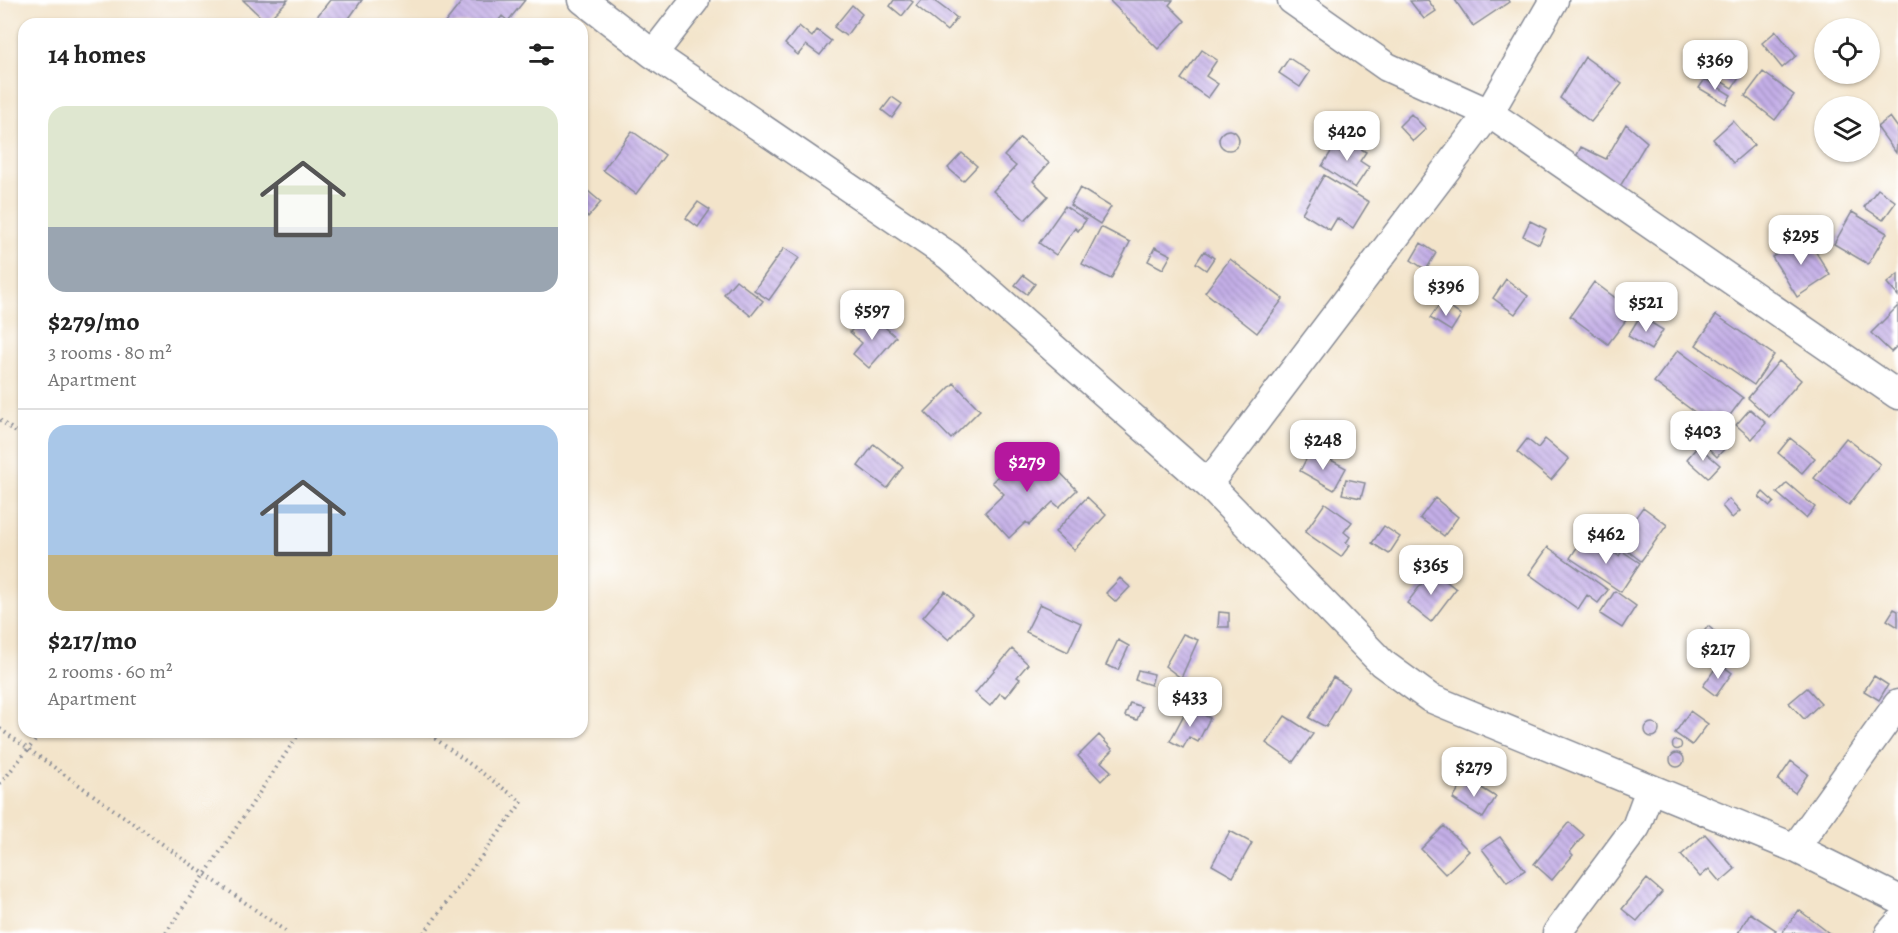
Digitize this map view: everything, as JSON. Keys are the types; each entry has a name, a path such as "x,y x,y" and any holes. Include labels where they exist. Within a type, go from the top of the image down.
{"street":[{"path":"582,0 653,54 948,256 1208,484 1382,663 1430,698 1795,848 1898,899"},
{"path":"653,54 695,0"},
{"path":"1292,0 1387,67 1490,113 1898,395"},
{"path":"1208,484 1490,113 1554,0"},
{"path":"1795,848 1898,704"},
{"path":"1557,933 1636,827 1650,789"},
{"path":"1890,933 1898,924"}],"path":[{"path":"0,420 18,434"},
{"path":"0,729 288,933"},
{"path":"0,784 37,738"},
{"path":"166,933 207,875 296,738"},
{"path":"424,933 522,802 434,738"}],"building":[{"path":"243,0 288,0 270,18 262,18"},
{"path":"330,0 362,0 349,18 316,18"},
{"path":"463,0 525,0 510,18 502,16 500,18 449,18"},
{"path":"894,0 913,2 902,16 890,6"},
{"path":"921,0 933,0 957,18 947,31 916,6"},
{"path":"1109,0 1173,0 1169,5 1185,21 1158,49"},
{"path":"1428,0 1436,11 1424,19 1410,1"},
{"path":"1455,0 1508,0 1509,2 1473,26"},
{"path":"852,5 862,14 846,36 834,27"},
{"path":"799,26 812,37 817,30 831,41 820,55 806,45 798,55 785,44"},
{"path":"1776,31 1796,56 1782,68 1762,43"},
{"path":"1202,50 1217,60 1206,76 1218,84 1208,98 1181,79"},
{"path":"1585,57 1622,84 1591,122 1560,98"},
{"path":"1289,58 1310,72 1300,87 1279,73"},
{"path":"1717,65 1739,78 1732,88 1711,75"},
{"path":"1763,72 1794,95 1775,120 1745,96"},
{"path":"1705,79 1731,95 1726,104 1699,88"},
{"path":"892,97 902,104 892,118 882,110"},
{"path":"1411,114 1426,129 1413,141 1399,126"},
{"path":"1890,117 1898,128 1896,153 1880,131 1880,125"},
{"path":"1733,121 1754,145 1733,163 1713,139"},
{"path":"1626,124 1647,142 1616,193 1573,163 1581,147 1606,159"},
{"path":"1225,130 1233,130 1239,136 1239,144 1233,150 1225,150 1219,144 1219,136"},
{"path":"632,131 665,155 636,194 603,170"},
{"path":"1341,136 1366,152 1360,161 1369,167 1355,188 1322,166"},
{"path":"1020,138 1049,163 1033,181 1048,196 1025,220 993,191 1016,166 1004,156"},
{"path":"962,153 977,166 963,181 948,168"},
{"path":"1324,175 1369,202 1353,228 1337,218 1330,230 1302,213"},
{"path":"1080,188 1111,207 1100,224 1070,205"},
{"path":"1878,189 1896,202 1883,220 1864,207"},
{"path":"588,191 601,202 588,217"},
{"path":"698,202 710,210 698,227 686,218"},
{"path":"1065,206 1086,220 1078,231 1075,228 1056,255 1039,243"},
{"path":"1852,212 1887,233 1868,264 1834,244"},
{"path":"1530,221 1546,229 1539,244 1523,236"},
{"path":"1101,227 1130,242 1111,279 1082,264"},
{"path":"1806,236 1830,275 1797,297 1772,257"},
{"path":"1421,243 1436,253 1426,270 1411,260"},
{"path":"1155,247 1171,255 1163,269 1148,261"},
{"path":"784,248 799,258 769,300 754,290"},
{"path":"1204,251 1214,258 1206,270 1196,263"},
{"path":"1230,259 1283,299 1257,333 1205,292"},
{"path":"1898,274 1898,296 1887,283"},
{"path":"1023,275 1035,284 1027,294 1015,285"},
{"path":"1506,279 1528,296 1515,314 1493,298"},
{"path":"736,280 763,301 751,316 724,294"},
{"path":"1594,282 1633,311 1608,344 1570,316"},
{"path":"1441,302 1461,315 1451,331 1430,318"},
{"path":"1898,306 1898,345 1891,352 1871,333"},
{"path":"1716,315 1774,355 1754,385 1696,345"},
{"path":"1640,316 1663,330 1651,350 1628,336"},
{"path":"862,319 871,327 877,320 896,337 869,368 853,354 862,343 850,332"},
{"path":"1678,350 1743,398 1719,430 1654,382"},
{"path":"1779,361 1801,380 1769,417 1748,398"},
{"path":"954,383 980,410 951,439 925,412"},
{"path":"1750,409 1766,423 1752,439 1736,425"},
{"path":"1713,433 1727,446 1717,457 1703,443"},
{"path":"1790,438 1815,458 1802,473 1778,453"},
{"path":"1846,438 1880,464 1849,505 1814,478"},
{"path":"1527,439 1538,448 1545,439 1569,459 1551,480 1517,452"},
{"path":"874,444 903,467 887,488 858,466"},
{"path":"1698,446 1720,465 1708,478 1687,459"},
{"path":"1025,450 1043,468 1050,462 1077,490 1059,507 1053,502 1029,525 1026,522 1009,538 985,512 1004,494 992,482"},
{"path":"1309,454 1326,463 1329,459 1346,468 1334,490 1300,471"},
{"path":"1346,479 1365,483 1361,498 1342,494"},
{"path":"1787,483 1815,507 1806,518 1777,493"},
{"path":"1763,492 1774,502 1770,506 1759,497"},
{"path":"1087,497 1106,515 1074,550 1055,532"},
{"path":"1435,498 1458,517 1444,536 1420,518"},
{"path":"1729,499 1740,511 1732,518 1722,506"},
{"path":"1325,503 1352,522 1344,532 1350,537 1346,543 1350,545 1341,557 1305,532"},
{"path":"1643,507 1667,525 1641,561 1617,543"},
{"path":"1384,526 1400,537 1389,554 1372,543"},
{"path":"1581,541 1598,552 1602,545 1619,556 1622,551 1640,563 1621,592 1570,558"},
{"path":"1548,547 1608,590 1598,603 1587,595 1578,609 1529,574"},
{"path":"1432,570 1456,589 1431,622 1407,603"},
{"path":"1120,578 1130,587 1116,602 1106,593"},
{"path":"945,591 972,614 949,640 923,617"},
{"path":"1615,591 1636,606 1622,628 1600,614"},
{"path":"1040,604 1081,623 1068,652 1026,632"},
{"path":"1894,609 1898,611 1898,627 1887,620"},
{"path":"1219,612 1229,613 1229,627 1218,627"},
{"path":"1708,626 1723,638 1710,657 1694,645"},
{"path":"1183,634 1198,640 1181,678 1165,666"},
{"path":"1118,640 1129,646 1118,670 1106,665"},
{"path":"1012,649 1028,664 1017,677 1020,679 1006,697 1000,693 990,706 975,693"},
{"path":"1719,663 1732,673 1716,696 1703,686"},
{"path":"1138,670 1154,674 1151,685 1135,680"},
{"path":"1874,676 1888,685 1879,700 1864,691"},
{"path":"1333,677 1349,687 1326,727 1309,718"},
{"path":"1807,688 1821,703 1804,719 1789,703"},
{"path":"1130,703 1142,707 1137,720 1125,716"},
{"path":"1188,707 1210,718 1198,742 1189,737 1183,748 1170,741"},
{"path":"1690,711 1708,724 1692,745 1675,733"},
{"path":"1285,716 1313,734 1293,762 1266,743"},
{"path":"1652,723 1657,725 1659,730 1657,735 1652,737 1647,735 1645,730 1647,725"},
{"path":"1099,735 1113,750 1101,762 1111,771 1101,781 1078,756"},
{"path":"1677,740 1682,745 1677,750 1672,745"},
{"path":"1677,753 1682,755 1684,760 1682,765 1677,767 1672,765 1670,760 1672,755"},
{"path":"1791,761 1808,774 1795,793 1778,780"},
{"path":"1466,778 1496,797 1483,818 1453,799"},
{"path":"1569,822 1584,835 1570,852 1573,855 1552,880 1534,864"},
{"path":"1444,826 1469,851 1445,874 1421,849"},
{"path":"1230,831 1252,843 1233,877 1212,865"},
{"path":"1705,834 1735,869 1720,882 1709,869 1700,877 1681,855"},
{"path":"1500,837 1525,870 1507,882 1482,849"},
{"path":"1647,879 1662,892 1637,921 1622,909"},
{"path":"1799,910 1829,933 1782,933"},
{"path":"1750,913 1776,930 1773,933 1738,933"}]}
